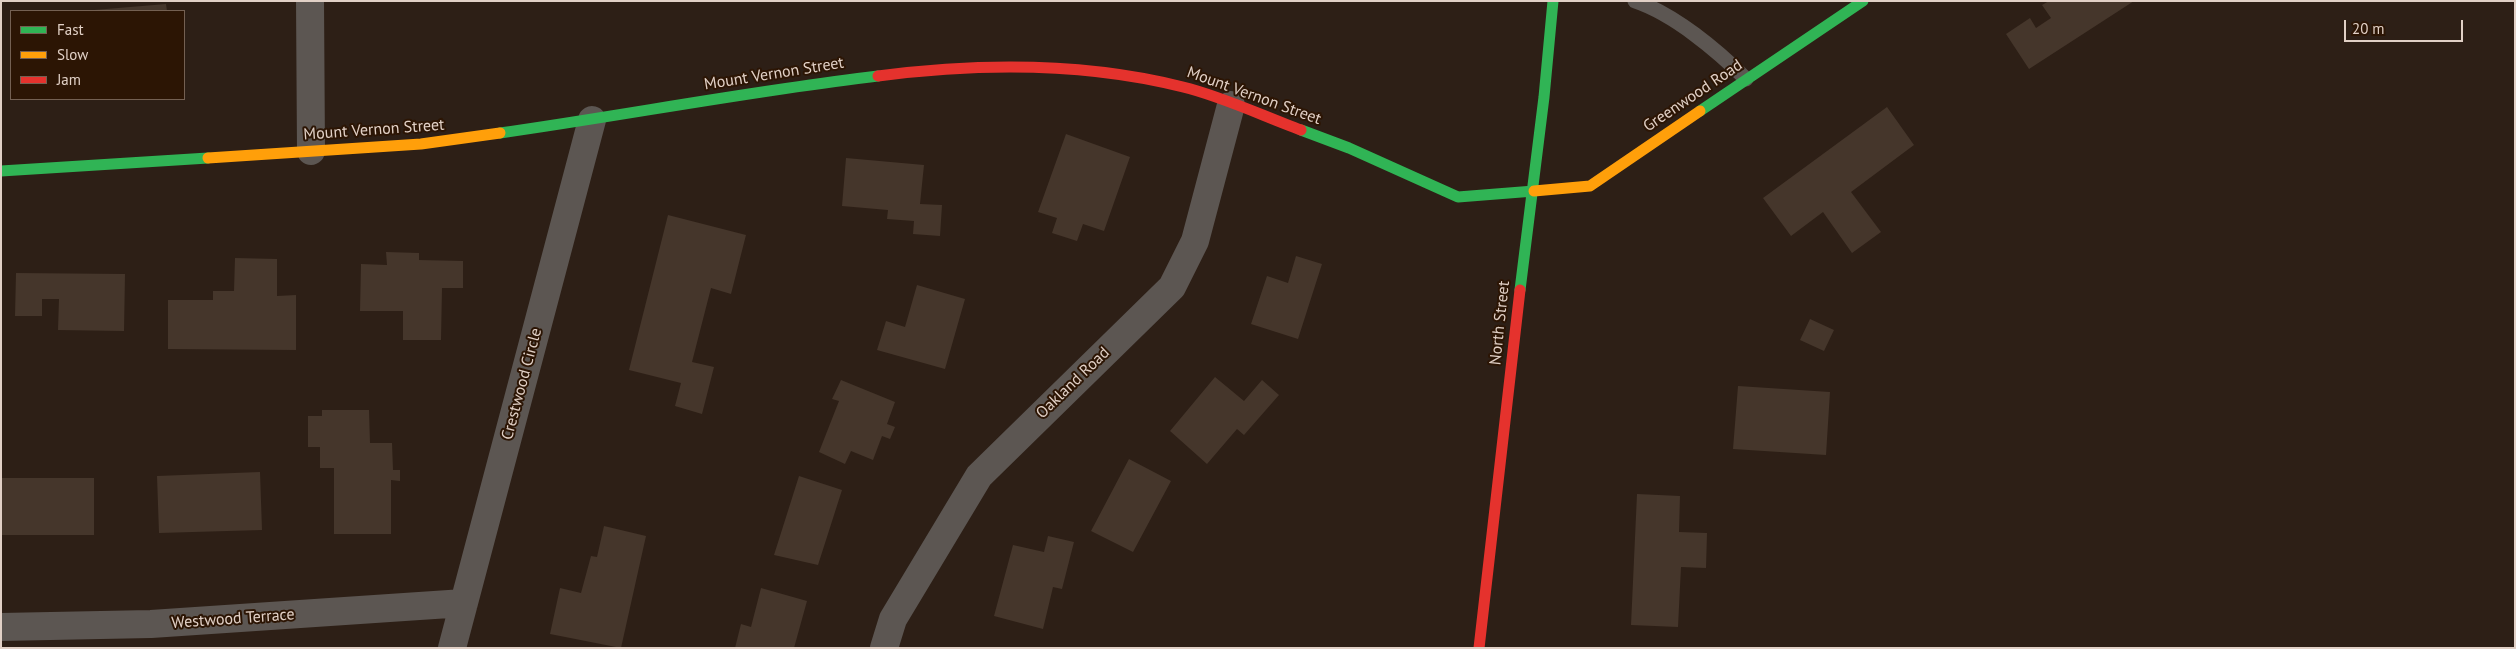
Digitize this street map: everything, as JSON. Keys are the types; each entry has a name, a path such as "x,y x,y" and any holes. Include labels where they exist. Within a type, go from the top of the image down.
{"main road":[{"name":"North Street","path":"1479,648 1531,190 1544,97 1553,1"},
{"name":"Greenwood Road","path":"1531,190 1590,186 1863,1"},
{"name":"Mount Vernon Street","path":"1,170 421,144 592,120 770,89 932,69 1080,68 1184,87 1349,148 1458,197 1531,190"}],"street":[{"path":"310,1 311,151"},
{"name":"Oakland Road","path":"884,648 893,618 979,476 1172,287 1195,242 1231,105"},
{"name":"Crestwood Circle","path":"452,648 592,120"},
{"name":"Westwood Terrace","path":"1,627 151,624 464,603"}],"lane":[{"path":"1636,1 1684,28 1706,43 1720,53 1746,79"}],"building":[{"path":"2049,1 2134,1 2029,69 2006,34 2030,18 2036,28 2051,18 2042,5"},
{"path":"166,4 167,10 94,10"},
{"path":"1887,107 1914,145 1851,192 1881,232 1852,253 1823,212 1791,236 1763,198"},
{"path":"1066,134 1130,157 1104,231 1083,224 1077,241 1052,233 1057,218 1038,212"},
{"path":"846,158 924,165 920,204 942,205 940,236 913,234 914,221 887,219 888,210 842,206"},
{"path":"668,215 746,235 731,294 711,288 692,362 714,367 702,414 675,406 681,383 629,370"},
{"path":"386,252 419,253 419,260 463,261 463,288 442,288 441,340 403,340 403,311 360,311 361,264 387,265"},
{"path":"1296,256 1322,264 1298,339 1251,324 1267,276 1288,283"},
{"path":"235,258 277,259 277,296 296,295 296,350 168,349 168,300 213,300 213,291 234,291"},
{"path":"16,273 125,274 124,331 58,330 59,299 42,299 42,316 15,316"},
{"path":"917,285 965,299 945,369 877,350 886,321 905,327"},
{"path":"1810,319 1834,330 1824,351 1800,340"},
{"path":"1215,377 1244,401 1262,380 1279,395 1244,435 1237,429 1207,464 1170,431"},
{"path":"841,380 895,402 887,424 895,427 890,439 882,436 873,460 851,451 845,464 819,452 839,401 832,399"},
{"path":"1738,386 1830,392 1826,455 1733,449"},
{"path":"322,410 369,410 370,443 392,443 393,470 400,470 400,481 391,480 391,534 334,534 334,468 320,468 320,447 308,447 308,416 322,416"},
{"path":"1129,459 1171,481 1133,552 1091,531"},
{"path":"260,472 262,530 159,533 157,476"},
{"path":"799,476 842,490 818,565 774,555"},
{"path":"1,478 94,478 94,535 1,535"},
{"path":"1637,494 1680,496 1679,532 1707,533 1706,568 1681,567 1678,627 1631,625"},
{"path":"604,526 646,536 621,648 550,634 560,588 581,593 591,556 597,557"},
{"path":"1048,536 1074,542 1062,589 1053,587 1043,629 994,616 1013,545 1044,552"},
{"path":"761,588 807,601 794,648 735,648 741,624 751,627"}],"traffic: fast":[{"path":"1520,290 1544,97 1553,1"},
{"path":"1700,111 1863,1"},
{"path":"500,133 878,76"},
{"path":"1301,130 1349,148 1458,197 1534,191"},
{"path":"1,171 208,158"}],"traffic: slow":[{"path":"1534,191 1590,186 1700,111"},
{"path":"208,158 421,144 500,133"}],"traffic: jam":[{"path":"878,76 992,67 1031,67 1108,73 1146,79 1197,91 1301,130"},
{"path":"1479,648 1520,290"}]}
